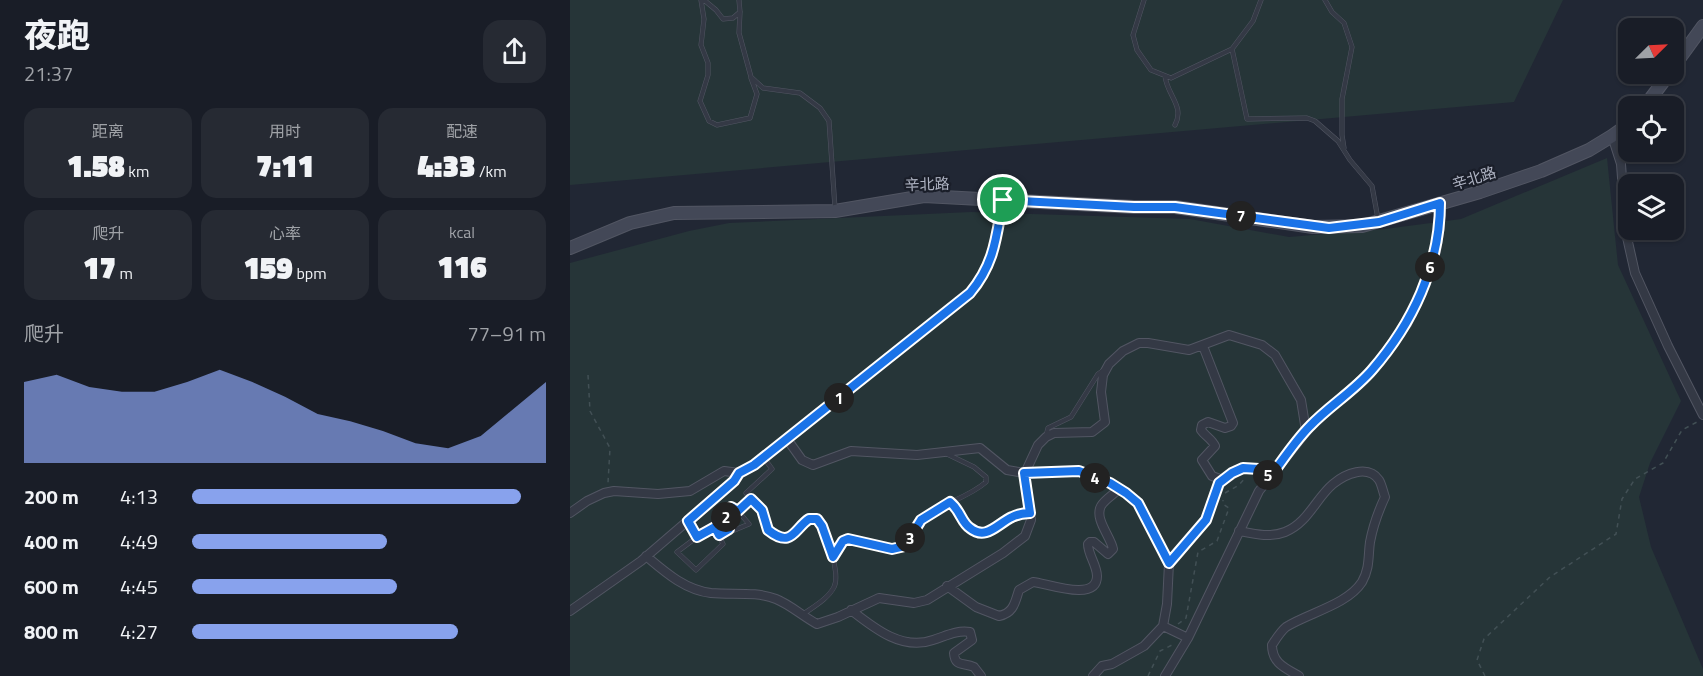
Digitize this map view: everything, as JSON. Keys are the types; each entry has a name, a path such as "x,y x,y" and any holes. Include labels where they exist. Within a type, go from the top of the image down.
{"main road":[{"path":"1684,52 1703,26"},
{"name":"辛北路","path":"570,248 630,223 674,213 835,211 924,196 1175,207 1313,227 1345,228 1379,222 1541,171 1589,150 1618,132"}],"street":[{"path":"1612,136 1621,164 1626,233 1635,273 1703,417"},
{"path":"570,611 646,556 734,481 739,473 764,458 970,293 980,282 989,265 1003,200"},
{"path":"1165,676 1175,632 1239,531 1259,491 1306,431 1371,372 1407,324 1419,299 1436,251 1440,226 1440,203"},
{"path":"646,556 679,582 697,590 713,593 757,594 778,600 817,624 879,598 914,603 927,600 1003,553 1025,536 1031,520 1024,473 1038,445 1054,433 1092,432 1105,422 1101,392 1103,375 1123,351 1139,343 1189,350 1229,334 1262,345 1275,355 1301,400 1306,431"},
{"path":"1203,346 1233,423 1225,428 1208,422 1202,425 1201,430 1215,446 1202,460 1212,476 1223,480"},
{"path":"787,439 802,460 813,465 851,451 917,455 980,448 1007,470 1024,473 1079,471 1119,489 1138,503 1169,563 1167,604 1175,632"},
{"path":"1169,563 1206,520 1219,483 1243,468 1259,469 1270,477"},
{"path":"570,513 587,501 608,492 658,494 690,491 724,471 739,473"},
{"path":"1239,531 1266,535 1285,532 1305,519 1333,484 1355,472 1366,472 1375,476 1379,481 1385,497 1372,535 1369,567 1361,584 1348,595 1286,628 1272,645 1272,654 1277,662 1299,676"},
{"path":"947,586 976,607 999,616 1010,612 1019,590 1034,582 1066,590 1087,589 1093,586 1097,577 1088,544 1094,542 1108,554 1113,549 1100,520 1100,511 1101,506 1119,489"},
{"path":"851,610 879,633 908,642 931,641 952,632 970,632 972,640 954,653 954,660 960,666 974,667 981,676"},
{"path":"1093,676 1102,666 1112,664 1175,632"}],"lane":[{"path":"703,0 723,19 733,18 740,12"},
{"path":"703,0 704,19 701,45 708,63 708,75 700,101 709,121 717,125 750,118 756,94 739,33 739,0"},
{"path":"1144,0 1133,35 1137,50 1151,70 1171,78 1232,49 1253,21 1261,0"},
{"path":"1325,0 1332,12 1344,23 1352,47 1342,99 1342,135 1345,152"},
{"path":"1232,49 1247,119 1307,118 1315,121 1338,141 1372,186 1379,222"},
{"path":"1165,76 1166,88 1179,110 1179,117 1175,125"},
{"path":"751,77 763,88 800,93 820,108 829,121 835,211"},
{"path":"1046,437 1048,428 1071,417 1098,374 1107,369"},
{"path":"833,557 843,541 848,539 892,549 905,546 921,520 950,502 980,488 986,482 986,477 974,467 947,453"},
{"path":"764,458 772,469 746,493 762,510 768,530 782,537 792,536 809,519 817,519 822,526 833,557 836,579 834,588 823,600 801,615"},
{"path":"738,511 751,499"},
{"path":"950,502 958,509 964,522 976,532 991,532 1010,518 1021,513 1030,513"},
{"path":"731,507 738,511 749,524 730,532 725,515 727,509 731,507"},
{"path":"688,521 697,537"},
{"path":"715,527 723,544 696,570 677,552 697,537 715,527"},
{"path":"719,535 729,529"}],"path":[{"path":"588,375 591,411 610,448 608,492"},
{"path":"1485,676 1477,660 1484,639 1550,577 1616,534 1622,499 1635,480 1663,463 1682,430 1703,417"},
{"path":"1149,676 1160,651 1174,644 1175,632 1186,618 1198,552 1217,541 1229,508 1223,504 1224,494 1239,485 1253,468"}],"shaded area":[{"path":"570,0 1563,0 1514,102 570,185"},
{"path":"1607,158 1618,265 1681,401 1650,463 1639,497 1651,547 1703,669 1703,676 570,676 570,263 689,231 729,223 971,212 1190,219 1289,237 1385,229 1461,219"}],"route":[{"path":"1003,200 1175,207 1329,228 1362,226 1440,203 1440,226 1436,251 1419,299 1407,324 1371,372 1310,426 1270,477 1259,469 1243,468 1219,483 1206,520 1169,563 1138,503 1110,483 1079,471 1024,473 1030,513 1017,514 991,532 976,532 969,528 958,509 950,502 921,520 905,546 900,548 892,549 848,539 843,541 833,557 822,526 817,519 806,521 792,536 782,537 768,530 762,510 751,499 738,511 731,507 727,509 725,515 729,529 719,535 715,527 697,537 688,521 734,481 739,473 754,465 970,293 980,282 989,265 1003,200"}]}
